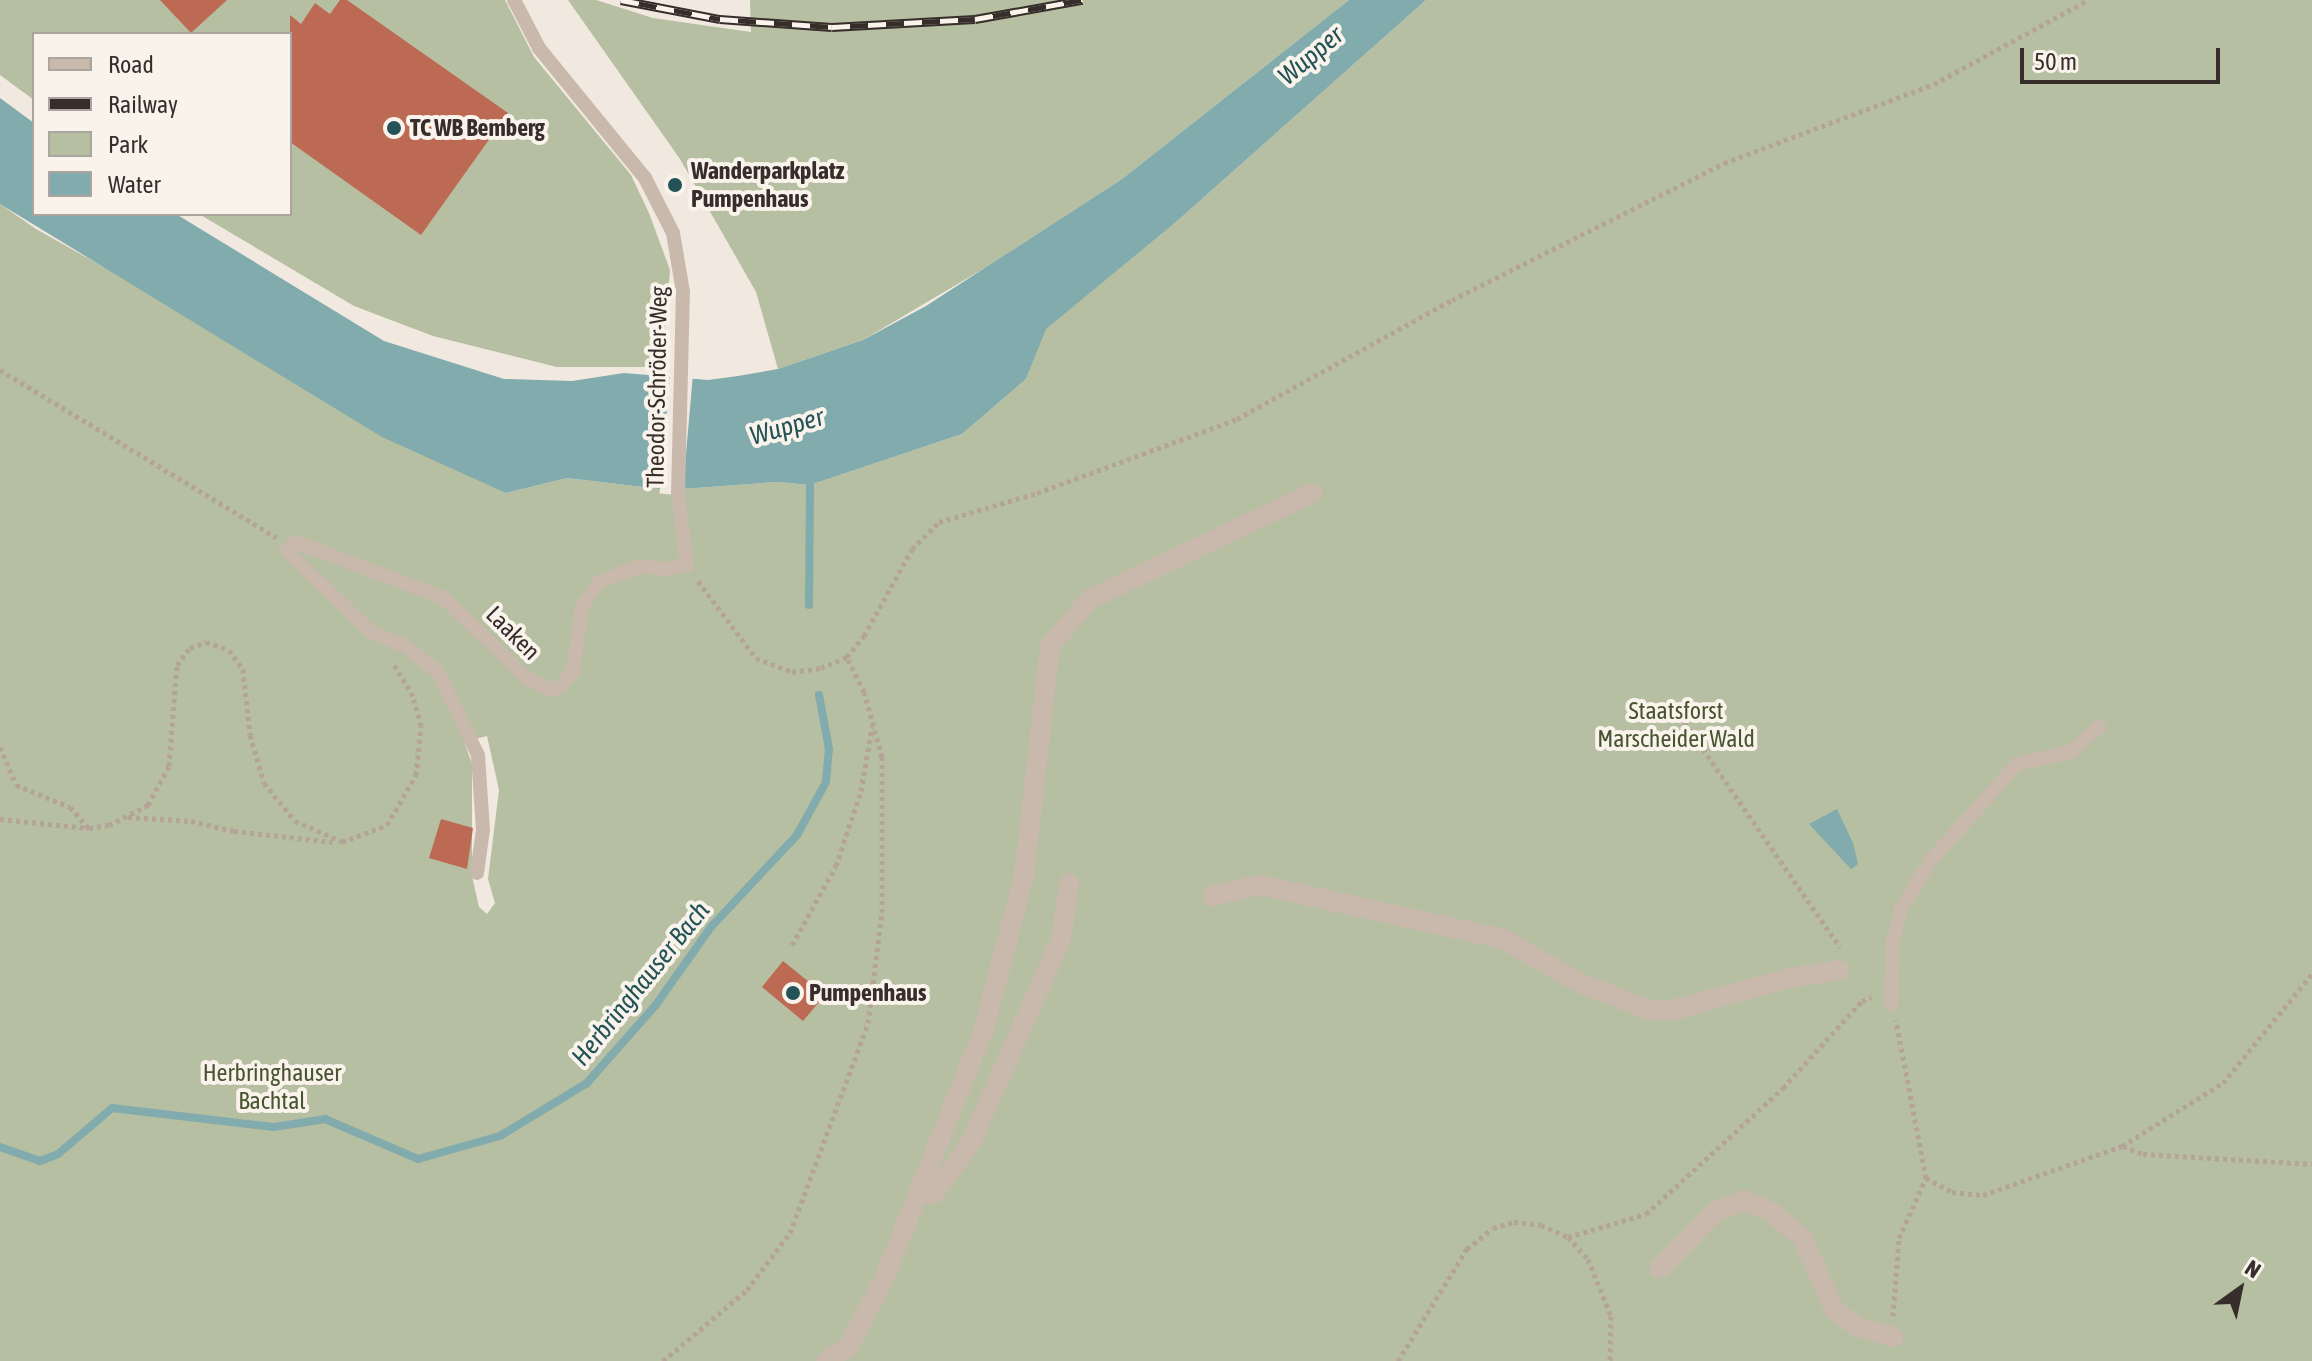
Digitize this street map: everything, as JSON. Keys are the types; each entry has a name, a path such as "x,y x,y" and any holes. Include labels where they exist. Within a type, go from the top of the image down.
{"street":[{"path":"826,1361 848,1347 884,1279 984,1029 1024,875 1050,646 1090,599 1312,493"},
{"path":"918,1194 934,1194 971,1142 1061,939 1069,884"},
{"path":"1212,896 1260,885 1503,939 1576,981 1648,1010 1673,1010 1842,962"},
{"path":"1660,1268 1715,1212 1744,1200 1771,1212 1802,1237 1835,1311 1858,1327 1894,1337"}],"lane":[{"name":"Theodor-Schröder-Weg","path":"514,0 539,48 662,205 679,257 682,364 678,494 687,565"},
{"name":"Laaken","path":"289,544 307,546 444,598 528,679 551,690 573,671 582,606 599,582 640,566 665,569 687,565"},
{"path":"289,544 289,556 370,631 405,646 437,671 478,755 483,830 477,873"},
{"path":"1891,1004 1893,942 1901,909 1931,860 2017,764 2071,752 2099,727"}],"path":[{"path":"687,565 741,643 770,666 792,672 847,657 912,549 939,522 1037,493 1237,419 1452,300 1724,163 1934,84 2088,0"},
{"path":"0,370 289,544"},
{"path":"127,817 191,821 234,831 343,842 387,825 410,791 419,758 421,726 413,696 370,631"},
{"path":"0,819 89,828 127,817 148,805 165,780 177,665 190,648 206,642 229,650 243,669 250,735 264,783 295,821 343,842"},
{"path":"663,1361 747,1290 790,1233 868,1023 882,912 885,824 882,757 873,721 847,657"},
{"path":"1680,716 1842,962"},
{"path":"792,945 836,866 861,791 873,721"},
{"path":"0,747 16,785 70,807 89,828"},
{"path":"1926,1178 1952,1192 1983,1195 2122,1146 2223,1083 2312,974"},
{"path":"1568,1237 1646,1214 1783,1088 1862,1001 1876,995 1869,985"},
{"path":"1891,1004 1904,1041 1926,1178 1899,1238 1894,1337"},
{"path":"2122,1146 2143,1154 2312,1164"},
{"path":"1398,1361 1467,1249 1493,1228 1514,1222 1541,1225 1568,1237 1602,1287 1611,1316 1610,1361"}],"green space":[{"path":"0,0 505,0 534,57 631,175 649,213 670,270 662,367 557,367 433,336 354,306 202,216 292,216 292,32 32,32 32,99 0,75"},
{"path":"568,0 596,0 653,18 751,32 750,0 1349,0 1122,179 988,266 863,340 778,369 756,292 680,159"},
{"name":"Staatsforst Marscheider Wald","path":"1426,0 2312,0 2312,1361 0,1361 0,204 36,229 506,493 567,478 668,490 777,482 810,485 962,434 1026,379 1045,329 1176,222","holes":["487,736 499,790 488,879 495,903 487,914 479,907 472,876 472,763 464,742"]}],"water":[{"name":"Wupper","path":"1349,0 1426,0 1176,222 1046,329 1026,379 962,434 810,485 777,482 668,490 567,478 506,493 382,437 0,204 0,98 32,122 32,216 179,216 384,341 504,379 572,381 624,373 708,380 778,369 863,340 926,306 1122,179"},
{"path":"1837,809 1853,843 1858,864 1851,869 1809,824"}],"pier":[{"path":"670,373 693,375 682,496 659,494"}],"building":[{"path":"160,0 227,0 192,32"},
{"name":"TC WB Bemberg","path":"340,0 347,0 508,113 421,235 292,143 290,15 301,24 315,3 330,14"},
{"path":"441,819 473,828 467,869 429,858"},
{"name":"Pumpenhaus","path":"783,961 819,990 814,996 820,1001 803,1021 762,987"}],"waterway":[{"name":"Herbringhauser Bach","path":"809,605 810,478"},
{"name":"Herbringhauser Bach","path":"0,1147 40,1161 58,1154 112,1108 274,1127 325,1119 418,1159 500,1136 587,1083 655,1006 711,927 797,835 826,782 829,749 819,695"}],"railway":[{"path":"621,0 720,19 832,27 975,19 1082,0"}],"place":[{"name":"TC WB Bemberg","path":"394,128"},
{"name":"Wanderparkplatz Pumpenhaus","path":"675,185"},
{"name":"Pumpenhaus","path":"793,993"}],"park label":[{"name":"Herbringhauser Bachtal","path":"272,1087"}]}
